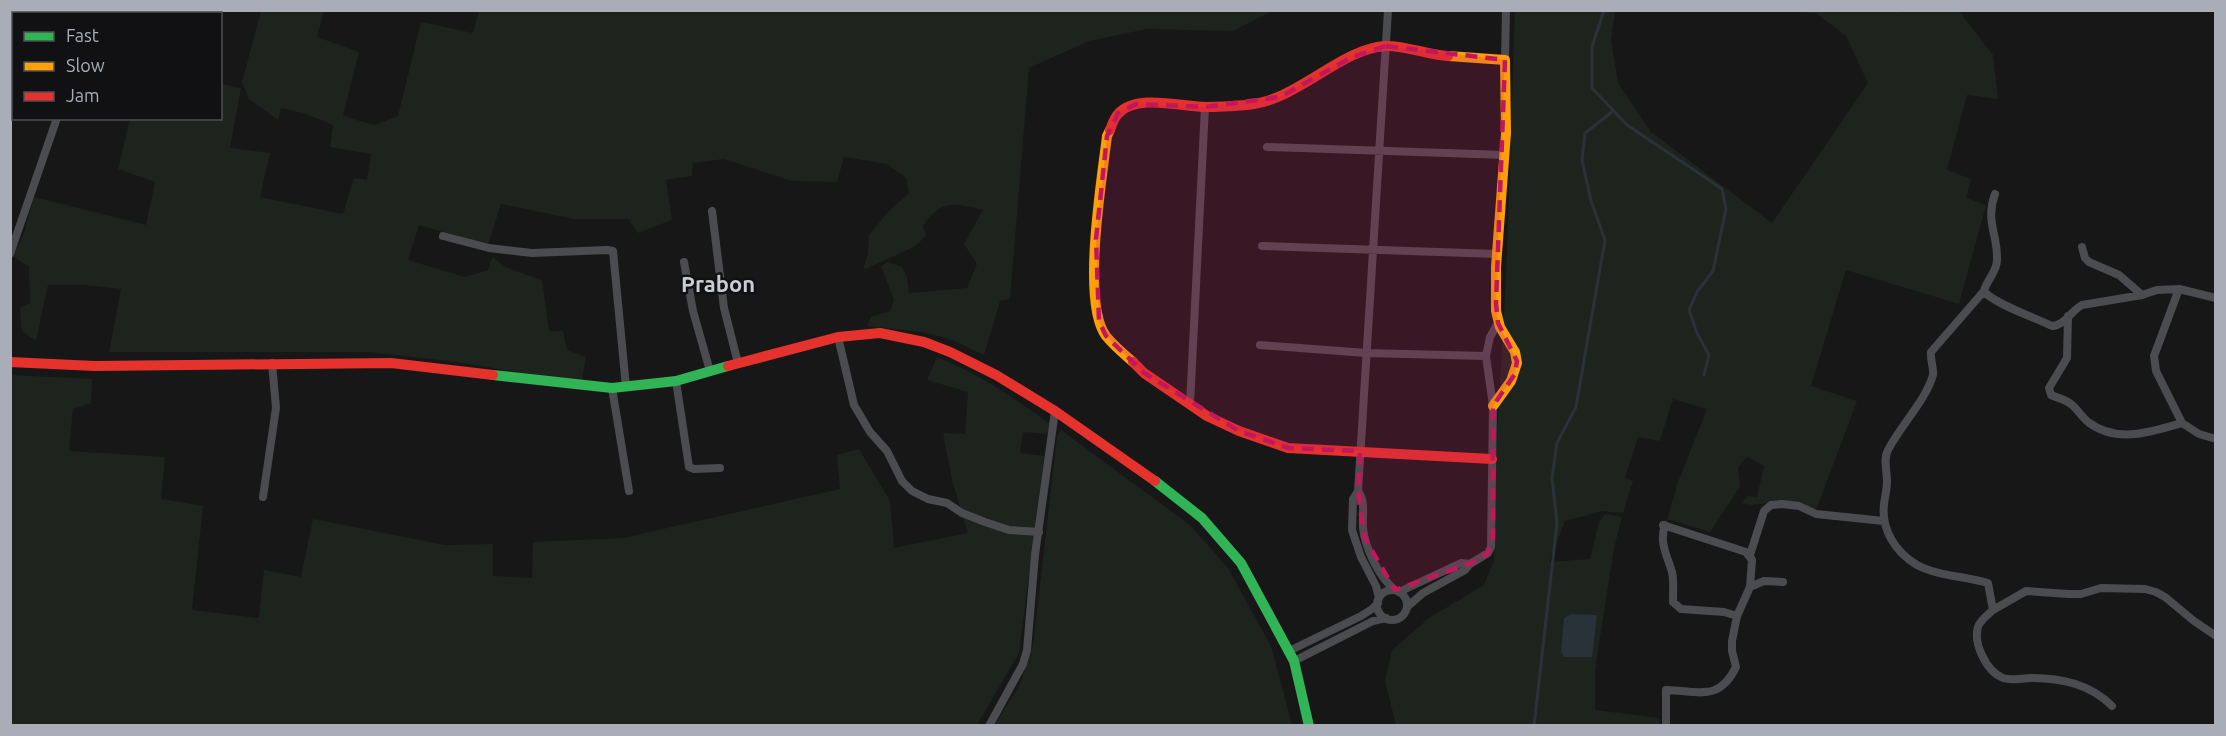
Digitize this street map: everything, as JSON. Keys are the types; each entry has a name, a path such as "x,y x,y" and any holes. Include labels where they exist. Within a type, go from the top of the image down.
{"street":[{"path":"1386,618 1379,612 1376,586 1361,557 1352,530 1353,499 1358,491 1388,10"},
{"path":"1493,406 1507,389 1515,374 1517,361 1514,348 1498,323 1496,303 1497,254 1505,155 1506,10"},
{"path":"1492,459 1288,448 1239,431 1207,416 1144,373 1106,336 1100,321 1095,295 1096,239 1107,136 1118,113 1136,104 1164,102 1205,107 1250,105 1280,97 1352,57 1386,46 1444,56 1504,60"},
{"path":"1190,404 1205,107"},
{"path":"10,254 56,120"},
{"path":"1267,147 1505,155"},
{"path":"1993,610 1988,583 1929,570 1908,559 1890,537 1884,521 1884,503 1887,489 1887,452 1927,389 1934,372 1930,359 1931,352 1984,291 1986,283 1996,268 1997,258 1990,215 1995,194"},
{"path":"712,210 724,308 738,363"},
{"path":"443,236 489,248 521,252 613,251 626,387"},
{"path":"1262,246 1497,254"},
{"path":"2082,247 2085,258 2119,275 2142,296"},
{"path":"684,262 693,311 710,371"},
{"path":"1984,291 1998,302 2052,326 2061,324 2082,305 2142,296 2157,290 2179,289 2216,298"},
{"path":"2179,289 2159,340 2154,363 2182,423 2199,434 2216,439"},
{"path":"2068,316 2067,358 2049,388 2051,395 2069,402 2086,421 2112,432 2136,435 2182,423"},
{"path":"1291,656 1373,621 1399,618 1407,607 1423,593 1465,570 1470,564 1488,553 1491,548 1493,527 1493,406 1486,356 1490,337 1498,323"},
{"path":"10,362 95,366 391,363 612,388 676,381 838,337 880,333 924,342 996,375 1055,411 1147,475 1202,518 1250,577 1291,656 1310,726"},
{"path":"838,337 854,405 870,432 887,451 902,481 912,491 928,499 947,503 962,513 1009,530 1039,532"},
{"path":"1260,345 1366,353 1486,356"},
{"path":"263,497 276,408 272,363"},
{"path":"676,381 689,467 694,469 720,468"},
{"path":"612,388 629,492"},
{"path":"989,726 1023,664 1027,650 1039,532 1055,411"},
{"path":"1358,491 1362,498 1363,529 1370,552 1386,581 1405,598 1407,607"},
{"path":"1666,726 1666,690 1714,692 1722,688 1730,679 1736,667 1732,641 1737,616 1750,587 1752,560 1750,555 1764,511 1771,506 1790,505 1799,506 1816,514 1884,521"},
{"path":"1737,616 1724,612 1681,609 1673,602 1672,573 1662,536 1664,525 1750,555"},
{"path":"1361,557 1370,552"},
{"path":"1291,656 1372,609 1385,592 1412,588 1461,563 1470,564"},
{"path":"1750,587 1764,581 1783,582"},
{"path":"2112,706 2100,694 2070,682 2051,679 2002,678 1992,671 1981,652 1977,630 1979,624 1993,610 2026,591 2081,594 2101,588 2145,589 2165,597 2216,636"}],"highlighted area":[{"path":"1386,46 1505,60 1496,303 1498,323 1517,361 1515,374 1493,406 1493,538 1488,553 1477,561 1395,590 1364,537 1358,491 1360,451 1288,448 1239,431 1144,373 1106,336 1099,321 1096,239 1107,136 1118,113 1136,104 1205,107 1280,97 1352,57"}],"shaded area":[{"path":"81,10 172,11 172,12 81,12"},
{"path":"1900,10 1903,13 1907,10 1959,11 1993,55 1998,99 1967,95 1947,170 1971,179 1966,198 1986,205 1959,304 1846,270 1811,386 1857,401 1816,510 1783,501 1752,505 1742,503 1748,496 1757,497 1764,466 1747,457 1738,467 1740,487 1710,532 1667,519 1678,482 1707,409 1673,399 1660,441 1638,437 1625,478 1633,481 1623,513 1601,511 1565,521 1549,562 1590,559 1599,523 1605,514 1622,517 1614,548 1595,670 1595,710 1659,718 1660,725 1396,725 1385,681 1392,650 1429,618 1484,585 1494,561 1497,435 1506,278 1515,11 1615,11 1611,39 1618,83 1651,132 1772,223 1868,83 1846,36 1816,13 1782,11"},
{"path":"261,11 324,11 317,37 359,52 343,116 374,125 398,116 421,22 473,33 479,11 1272,11 1233,31 1147,29 1089,41 1029,68 1010,299 1000,301 984,355 950,339 922,332 867,326 871,317 890,311 894,300 881,266 888,262 902,267 907,277 909,293 967,288 977,264 964,244 983,210 957,205 942,207 929,217 923,226 926,236 914,247 863,270 868,254 869,235 887,213 909,193 906,178 887,164 844,157 837,182 792,181 724,159 693,163 692,176 666,180 672,220 638,233 628,219 574,219 501,204 488,245 419,225 408,260 465,277 488,270 492,257 507,268 542,280 549,331 563,331 567,350 586,357 582,380 559,379 457,362 369,352 109,352 121,289 85,285 48,285 36,341 22,331 20,308 30,303 29,267 13,256 24,233 34,197 146,225 155,182 118,169 130,120 222,120 222,84 241,88 230,148 270,153 260,197 343,214 354,178 367,180 371,154 330,147 333,125 303,113 281,108 278,120 249,99 242,82"},
{"path":"937,357 981,378 1050,424 1047,434 1023,432 1020,453 1044,456 1019,653 977,725 11,725 10,375 92,379 91,403 73,409 69,451 165,457 161,499 203,506 192,610 259,618 264,570 301,577 313,519 445,545 493,544 493,576 532,578 533,542 623,538 840,489 837,455 859,449 890,501 894,548 968,533 952,480 943,433 965,434 968,392 927,380"},
{"path":"1061,430 1190,525 1228,568 1271,646 1292,725 994,726 1019,686 1033,646 1057,436"},
{"path":"1571,614 1597,615 1592,657 1564,657 1561,651 1564,618"}],"waterway":[{"path":"1604,10 1592,47 1592,88 1627,125 1722,189 1726,209 1713,271 1697,292 1689,310 1697,333 1709,355 1704,375"},
{"path":"1534,726 1557,523 1552,478 1557,443 1576,407 1605,240 1591,201 1582,160 1585,133 1613,111"}],"traffic: fast":[{"path":"493,375 612,388 676,381 728,366"},
{"path":"1155,481 1202,518 1241,563 1294,661 1309,726"}],"traffic: slow":[{"path":"1448,56 1505,60 1506,133 1496,267 1496,311 1500,327 1515,352 1517,363 1511,381 1493,406"},
{"path":"1110,130 1107,136 1095,240 1095,297 1099,320 1106,336 1133,362"}],"traffic: jam":[{"path":"1110,130 1118,114 1136,104 1160,103 1211,107 1247,105 1265,101 1283,95 1351,56 1368,49 1393,46 1448,56"},
{"path":"728,366 838,337 880,333 924,342 996,375 1055,411 1155,481"},
{"path":"10,362 95,366 391,363 493,375"},
{"path":"1133,362 1144,373 1207,416 1239,431 1288,448 1492,459"}],"district":[{"name":"Prabon","path":"718,284"}]}
